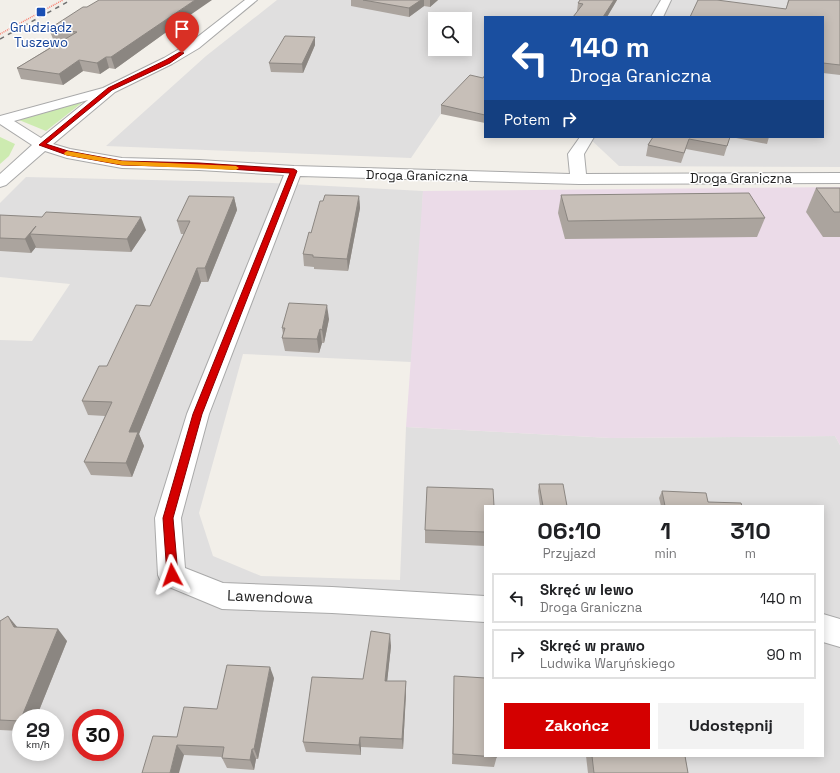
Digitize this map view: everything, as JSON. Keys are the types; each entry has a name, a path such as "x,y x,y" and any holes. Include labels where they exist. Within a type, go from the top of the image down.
{"street":[{"path":"0,182 110,89 168,62 195,45 252,0"},
{"path":"658,16 666,0"},
{"name":"Droga Graniczna","path":"2,120 110,89"},
{"name":"Droga Graniczna","path":"2,120 42,145 67,153 122,163 199,165 294,171 579,179 840,178"},
{"path":"579,179 576,154 585,138"},
{"name":"Lawendowa","path":"294,171 198,414 168,518 172,575 222,596 332,600 484,609"},
{"path":"824,628 840,633"}],"path":[{"path":"0,34 63,0"}],"shaded area":[{"path":"277,0 840,0 840,167 619,166 589,138 824,138 824,16 484,16 484,108 449,102 411,158 106,146 206,56"},
{"path":"26,177 272,183 423,191 419,297 411,362 243,354 199,513 213,556 261,576 400,580 406,427 611,438 835,436 840,445 840,773 0,773 0,340 32,341 70,284 0,277 0,203"},
{"path":"840,187 840,445 835,436 611,438 406,427 423,191"}],"green space":[{"path":"83,102 46,131 19,120"},
{"path":"0,137 15,144 9,156 0,164"}],"building":[{"path":"99,0 195,0 111,57 106,57 97,63 79,60 59,74 17,68 77,32 49,29 83,7 87,7"},
{"path":"363,0 421,0 409,8"},
{"path":"580,0 614,0 604,16 574,16 583,4 578,3"},
{"path":"698,0 717,0 786,9 789,0 840,0 840,65 824,63 824,16 690,16"},
{"path":"285,36 315,37 302,64 269,63"},
{"path":"470,75 483,78 484,76 484,115 441,105"},
{"path":"652,138 730,138 727,146 689,139 684,153 648,145"},
{"path":"816,188 840,188 840,212 834,212"},
{"path":"749,193 765,218 568,221 561,195"},
{"path":"325,195 359,196 347,259 313,257 313,255 303,254 309,232 311,233 320,201 323,201"},
{"path":"189,196 234,197 205,268 197,268 129,432 138,432 126,463 84,462 112,402 82,401 99,366 107,366 136,305 150,306 190,221 177,221"},
{"path":"46,212 141,217 127,239 30,234 36,226 25,239 0,238 0,215 42,217"},
{"path":"289,303 327,305 322,330 320,329 317,339 282,338 285,328 282,328"},
{"path":"539,484 563,484 567,505 543,505"},
{"path":"427,487 493,489 494,505 484,505 484,532 425,530"},
{"path":"662,491 706,493 708,502 741,503 742,505 665,505"},
{"path":"8,616 14,627 58,629 25,709 12,709 12,721 0,720 0,621"},
{"path":"371,631 390,634 385,681 406,681 402,739 360,737 359,745 303,742 312,677 363,679"},
{"path":"227,665 270,667 254,749 252,749 250,760 222,758 224,747 177,745 170,773 142,773 153,736 177,737 184,707 217,709"},
{"path":"454,676 484,678 484,756 453,754"},
{"path":"592,757 685,757 688,773 594,773"}],"railway":[{"path":"0,39 71,0"}],"slow traffic":[{"path":"67,153 122,163 199,165 236,168"}],"place":[{"name":"Grudziądz Tuszewo","path":"41,12"}],"route":[{"path":"172,575 168,518 198,414 294,171 199,165 122,163 67,153 42,145 110,89 168,62 182,53"}]}
